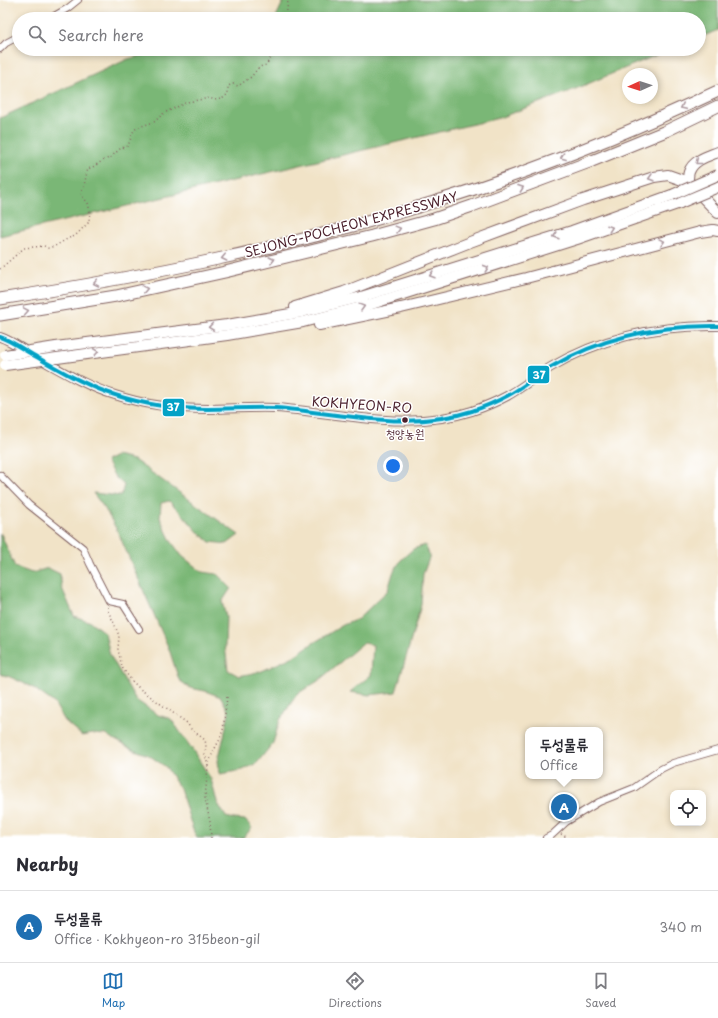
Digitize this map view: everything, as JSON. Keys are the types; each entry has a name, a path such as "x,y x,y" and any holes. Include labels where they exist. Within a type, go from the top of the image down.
{"highway":[{"name":"SEJONG-POCHEON EXPRESSWAY","path":"0,299 146,274 296,241 378,219 434,202 561,158 679,109 718,90"},
{"name":"SEJONG-POCHEON EXPRESSWAY","path":"0,315 116,296 226,272 372,236 434,218 472,206 592,161 666,131 718,106"},
{"path":"688,182 689,172 694,164 703,158 718,152"},
{"path":"227,330 344,292 470,242 583,200 654,177 668,175 688,182 718,213"},
{"path":"3,360 57,358 227,330 361,297 572,231 672,195 718,175"},
{"path":"3,360 56,347 303,322 365,306 577,239 680,203 718,187"},
{"path":"227,330 305,327 401,308 526,278 700,232 713,230 718,231"}],"main road":[{"name":"KOKHYEON-RO","path":"0,337 68,375 91,386 115,395 141,402 182,408 277,408 361,418 409,421 457,416 487,406 506,397 574,355 593,346 612,340 659,329 718,326"}],"street":[{"path":"61,12 78,0"},
{"path":"0,49 12,40"},
{"path":"0,475 29,505 83,548 109,601 123,604 139,629"},
{"path":"546,838 552,835 566,822 599,802 634,788 661,769 673,763 718,750"}],"path":[{"path":"287,12 288,0"},
{"path":"0,269 24,248 44,246 48,248 55,246 75,236 88,223 88,202 81,195 88,169 111,156 121,148 128,146 134,130 154,122 164,113 187,102 210,98 214,100 222,99 228,94 228,86 233,84 238,86 251,77 259,67 266,65 271,56"},
{"path":"109,601 108,611 119,636 118,648 123,669 140,689 187,723 191,729 205,740 205,754 208,766"},
{"path":"210,838 210,822 204,798 208,766 223,730 227,698"}],"green space":[{"path":"284,0 718,0 718,30 706,35 706,12 278,12"},
{"path":"140,56 654,56 626,68 622,68 622,70 573,90 499,118 0,236 0,118 128,59"},
{"path":"116,456 134,460 239,535 227,544 210,542 199,533 169,501 161,503 160,518 171,541 182,556 202,572 217,574 231,588 222,602 226,617 225,646 228,670 239,676 262,671 294,656 343,625 358,619 388,590 393,573 401,560 413,549 425,545 430,556 423,574 421,605 396,692 369,695 350,692 371,675 373,645 363,643 318,681 297,694 280,720 273,743 257,763 243,770 220,774 218,761 229,712 221,697 205,691 190,688 179,680 169,649 117,530 105,509 93,493 121,496 124,485 115,477 106,461"},
{"path":"0,533 15,567 32,573 48,568 60,574 62,588 74,616 91,622 105,633 110,655 136,700 158,715 171,719 211,779 217,802 226,817 245,820 252,828 243,838 197,838 180,789 166,767 150,756 128,747 106,735 92,734 82,736 65,721 54,703 32,687 0,674"}],"transit line":[{"name":"37","path":"0,337 63,372 94,387 149,404 196,409 276,408 399,421 448,417 481,408 513,393 551,367 570,357 611,341 632,335 674,328 718,326"}],"place":[{"name":"청양농원","path":"405,420"},
{"name":"두성물류","path":"564,807"}]}
